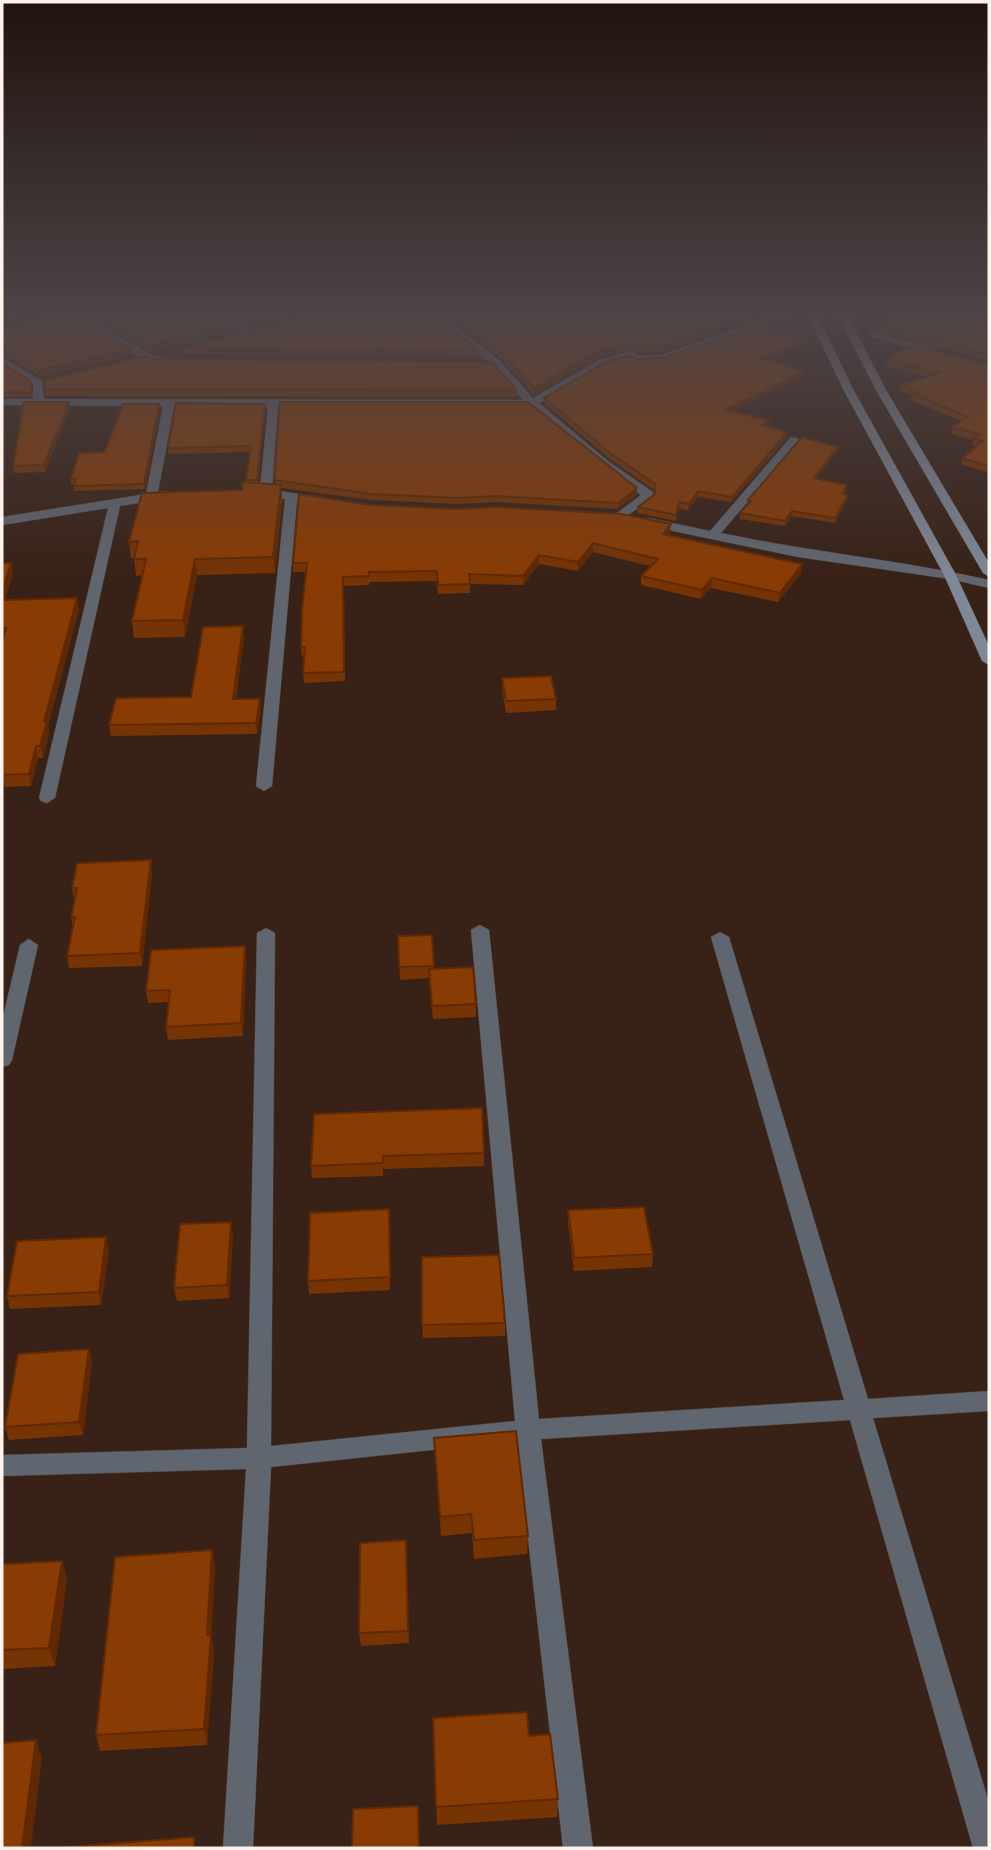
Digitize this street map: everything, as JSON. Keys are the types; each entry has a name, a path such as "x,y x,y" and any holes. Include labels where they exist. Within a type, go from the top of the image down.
{"main road":[{"path":"855,402 950,575 989,661"},
{"path":"888,402 989,573"}],"street":[{"path":"152,495 169,402"},
{"path":"266,492 273,406 268,402"},
{"path":"532,402 604,463 649,495 621,516"},
{"path":"713,535 795,439"},
{"path":"240,492 266,492 331,502"},
{"path":"2,521 152,495 177,494"},
{"path":"264,786 291,497"},
{"path":"47,798 115,502"},
{"path":"607,515 832,559 950,575 989,584"},
{"path":"480,930 528,1430 578,1848"},
{"path":"238,1848 259,1458 266,933"},
{"path":"720,937 988,1848"},
{"path":"2,1060 30,945"},
{"path":"2,1466 259,1458 528,1430 989,1401"}],"building":[{"path":"24,402 69,402 44,465 13,466"},
{"path":"280,402 528,402 637,488 618,503 496,496 458,498 372,494 274,480"},
{"path":"549,402 741,402 725,410 769,420 762,425 787,432 732,497 698,491 689,504 679,502 676,515 638,507 655,494 655,484 610,453"},
{"path":"934,402 989,402 989,466 962,458 983,441 973,439 979,434 952,427 968,417"},
{"path":"176,403 265,404 257,480 246,480 251,446 168,448"},
{"path":"123,404 159,404 144,484 73,486 76,479 71,479 79,453 105,452"},
{"path":"802,437 838,447 814,478 847,485 842,494 848,495 835,518 792,511 785,521 740,513 751,501 748,500"},
{"path":"243,482 281,485 273,557 195,559 183,620 132,621 146,559 134,559 138,541 129,542 142,493 242,490"},
{"path":"299,494 371,505 458,509 496,507 621,514 671,524 663,534 802,564 780,593 712,578 702,590 641,576 658,559 593,543 578,562 539,555 523,576 469,574 470,584 438,585 437,571 369,572 369,576 343,577 344,672 303,673 305,647 301,647 302,610 307,563 293,563"},
{"path":"2,563 11,563 2,592"},
{"path":"77,598 44,722 47,722 40,746 36,746 29,774 2,775 2,642 6,628 2,628 2,600"},
{"path":"243,626 233,699 260,699 256,723 109,725 116,698 191,697 203,627"},
{"path":"551,676 556,699 506,701 502,678"},
{"path":"151,860 140,953 67,956 75,917 71,917 77,888 72,888 77,863"},
{"path":"432,935 434,966 399,967 398,936"},
{"path":"245,946 241,1023 166,1027 170,990 146,991 151,950"},
{"path":"473,967 476,1004 432,1006 429,969"},
{"path":"482,1108 484,1153 383,1156 383,1163 311,1166 314,1114"},
{"path":"644,1207 653,1254 574,1258 568,1210"},
{"path":"389,1209 390,1277 308,1281 310,1213"},
{"path":"231,1222 227,1285 174,1288 180,1224"},
{"path":"106,1237 99,1292 7,1296 17,1241"},
{"path":"499,1255 505,1323 422,1325 422,1257"},
{"path":"89,1349 79,1422 5,1427 18,1354"},
{"path":"516,1431 528,1536 474,1540 471,1514 440,1517 434,1438"},
{"path":"406,1540 408,1631 359,1633 360,1543"},
{"path":"212,1550 207,1635 211,1635 204,1729 96,1735 115,1557"},
{"path":"62,1561 49,1648 2,1650 2,1564"},
{"path":"527,1712 529,1736 550,1734 558,1799 436,1807 433,1718"},
{"path":"36,1740 22,1848 2,1848 2,1743"},
{"path":"418,1806 419,1848 352,1848 353,1809"},
{"path":"194,1837 194,1848 67,1848 68,1847"}]}
